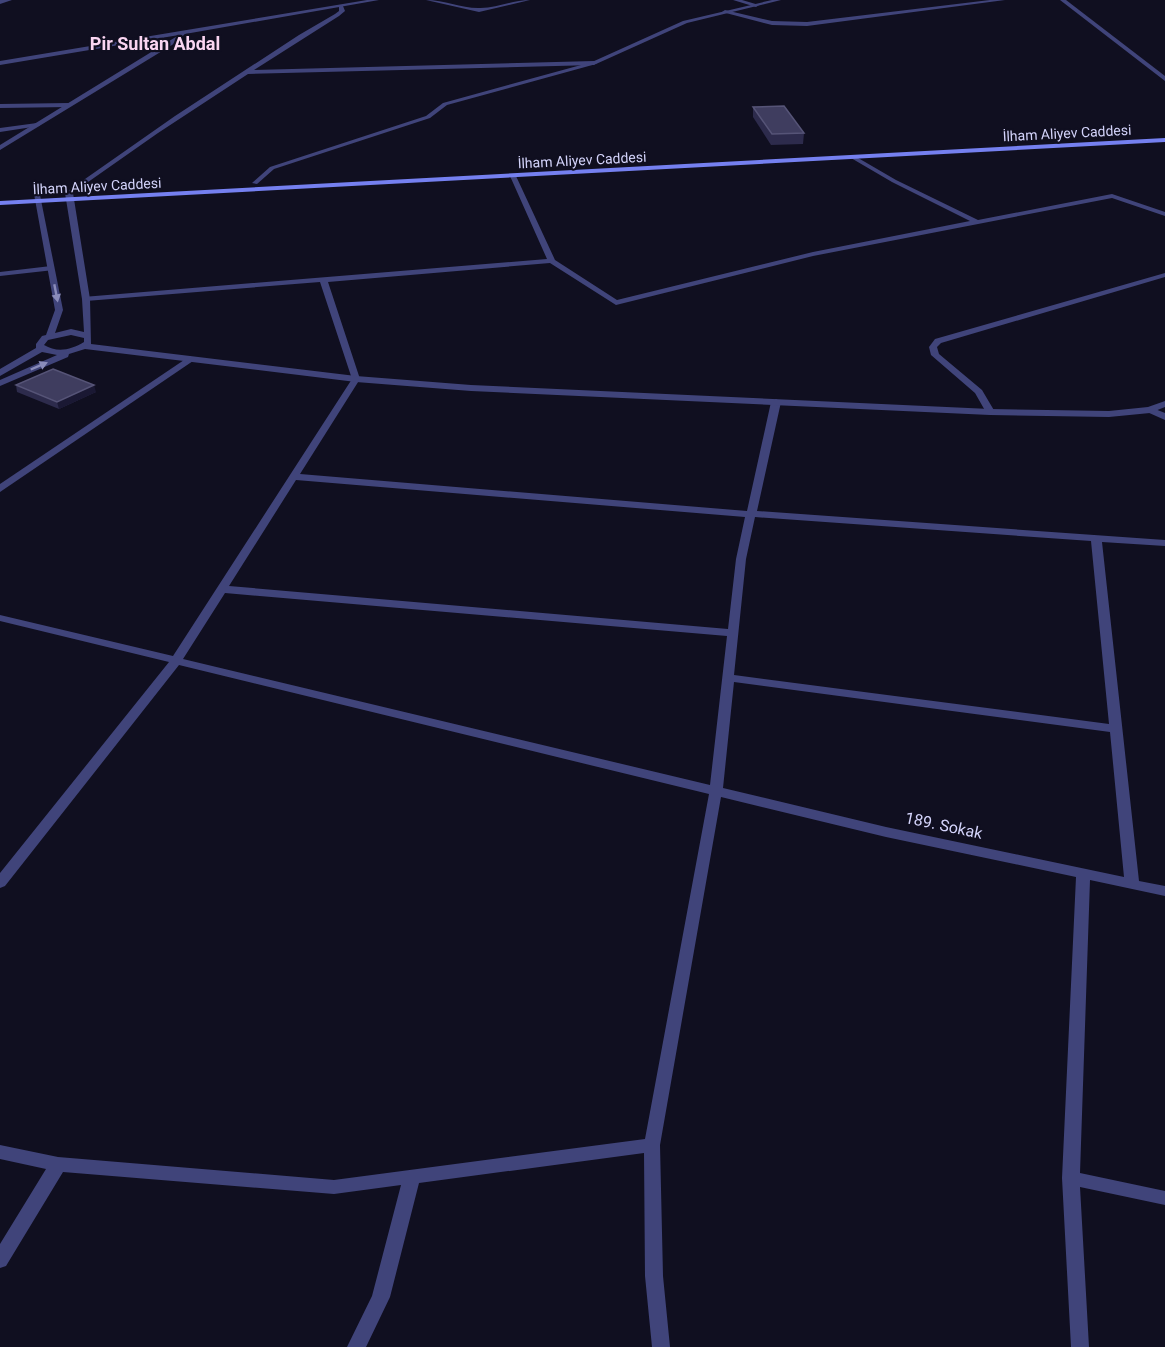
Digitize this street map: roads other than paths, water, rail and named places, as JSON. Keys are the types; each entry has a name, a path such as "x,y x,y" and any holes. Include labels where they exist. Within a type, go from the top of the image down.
{"main road":[{"name":"İlham Aliyev Caddesi","path":"0,203 37,198 255,183 1165,133"},
{"name":"İlham Aliyev Caddesi","path":"70,196 513,176 1165,140"},
{"name":"İlham Aliyev Caddesi","path":"0,196 37,198"}],"street":[{"path":"0,2 9,0"},
{"path":"0,63 376,0"},
{"path":"429,0 479,10 527,0"},
{"path":"736,0 756,5"},
{"path":"255,183 272,168 428,117 445,104 594,63 685,22 778,0"},
{"path":"725,12 772,23 801,24 1002,0"},
{"path":"1063,0 1165,79"},
{"path":"0,383 88,343 86,299 70,196 149,134 247,72 294,39 340,13 341,7"},
{"path":"0,148 170,44 184,33"},
{"path":"247,72 594,63"},
{"path":"0,106 69,105"},
{"path":"0,130 37,125"},
{"path":"853,157 894,182 975,221"},
{"path":"513,176 552,261 616,303 813,254 1112,196 1165,214"},
{"path":"37,198 59,310 50,336"},
{"path":"86,299 552,261"},
{"path":"0,274 51,268"},
{"path":"990,412 979,392 935,355 933,347 938,342 1165,275"},
{"path":"323,280 356,380"},
{"path":"41,349 39,343 50,336 71,332 88,336"},
{"path":"0,373 41,349 61,352 81,348 356,380 471,388 990,412 1110,414 1150,410 1165,404"},
{"path":"0,489 189,359"},
{"path":"0,883 175,662 356,380"},
{"path":"661,1347 654,1276 652,1145 716,790 741,559 776,402"},
{"path":"1150,410 1165,417"},
{"path":"294,477 751,514 1165,543"},
{"path":"1096,539 1132,884"},
{"path":"222,589 732,633"},
{"name":"189. Sokak","path":"0,618 175,662 886,831 1165,891"},
{"path":"728,678 1116,729"},
{"path":"1080,1347 1071,1178 1083,873"},
{"path":"0,1152 58,1164 334,1187 652,1145"},
{"path":"0,1260 58,1164"},
{"path":"356,1347 381,1297 412,1177"},
{"path":"1071,1178 1165,1198"}],"district":[{"name":"Pir Sultan Abdal","path":"155,44"}]}
